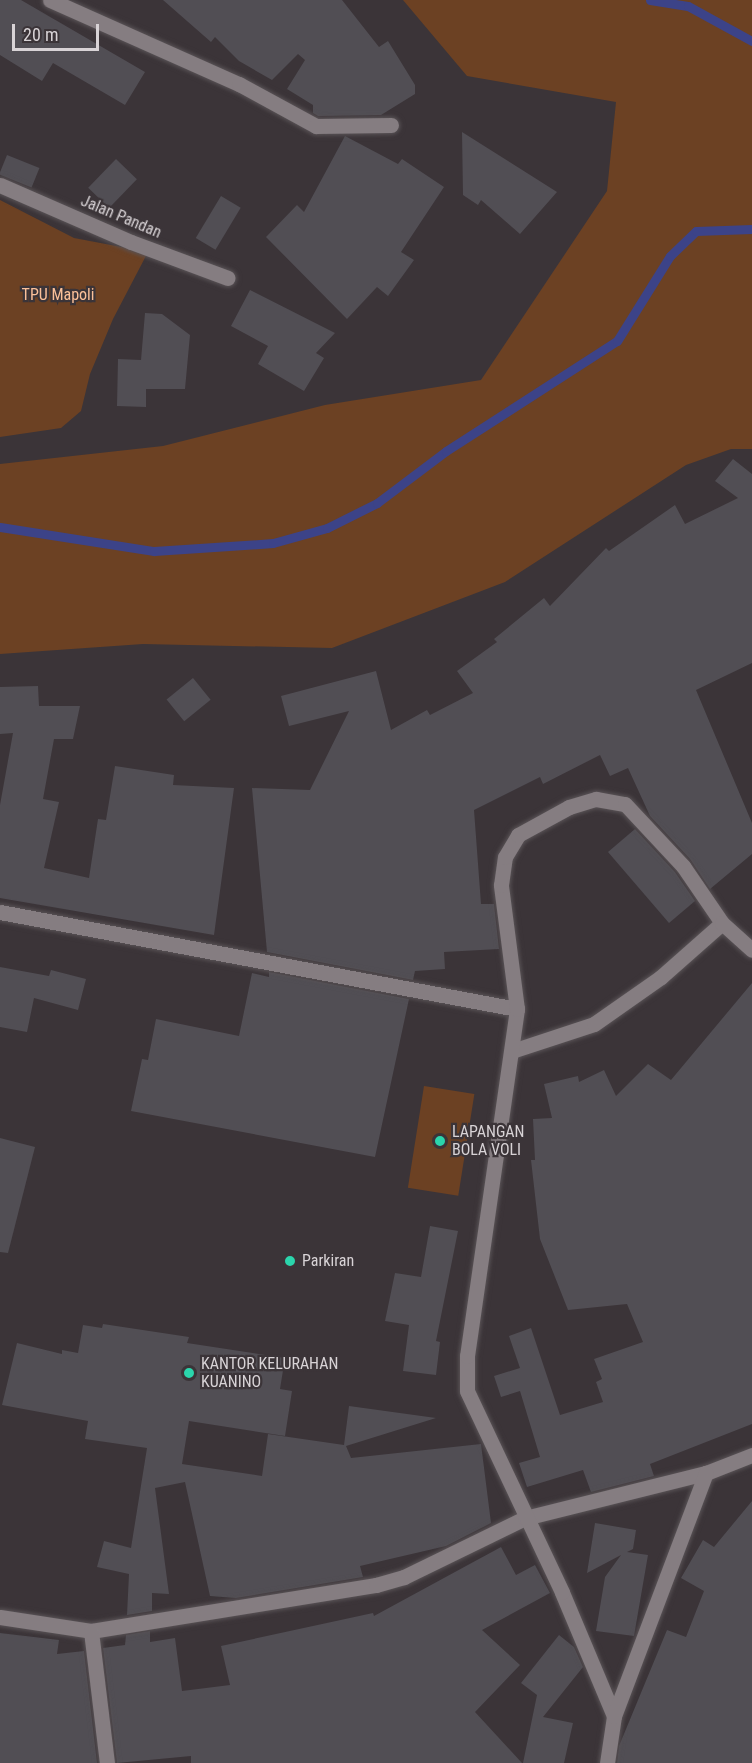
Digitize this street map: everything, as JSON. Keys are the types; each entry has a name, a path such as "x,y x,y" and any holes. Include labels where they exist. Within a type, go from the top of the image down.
{"street":[{"path":"50,0 239,84 316,126 391,125"},
{"name":"Jalan Pandan","path":"0,185 131,242 228,278"},
{"path":"614,1716 467,1391 467,1356 517,1009 501,885 505,857 518,835 569,807 596,799 625,804 683,866 722,923 752,950"},
{"path":"0,912 517,1009"},
{"path":"512,1051 594,1024 661,977 722,923"},
{"path":"0,1617 91,1631 376,1585 404,1577 525,1518 706,1473 752,1455"},
{"path":"607,1763 614,1716 706,1473"},
{"path":"91,1631 107,1763"}],"green space":[{"path":"403,0 752,0 752,449 731,449 686,465 505,582 332,648 143,644 0,654 0,464 163,446 325,405 481,380 607,191 616,102 467,76"},
{"name":"TPU Mapoli","path":"0,200 74,238 148,252 113,319 90,374 81,411 61,428 0,437"},
{"name":"LAPANGAN BOLA VOLI","path":"424,1086 474,1094 458,1196 408,1188"}],"building":[{"path":"0,0 21,0 145,72 125,105 53,63 42,81 0,55"},
{"path":"163,0 342,0 379,47 388,41 415,85 415,94 381,115 318,116 313,113 313,105 287,89 305,60 298,54 272,80 239,61 215,37 211,42"},
{"path":"462,132 557,192 520,234 481,200 478,205 463,195"},
{"path":"345,136 398,164 402,159 444,187 401,252 414,260 388,296 377,287 347,319 266,237 297,205 304,212"},
{"path":"7,155 39,168 32,188 0,175"},
{"path":"116,159 137,179 109,208 88,188"},
{"path":"221,196 241,208 215,250 196,238"},
{"path":"250,290 335,333 316,353 324,358 304,391 258,364 268,346 231,326"},
{"path":"145,313 162,314 190,335 185,389 146,389 146,407 117,406 118,359 141,360"},
{"path":"733,459 752,474 752,663 696,690 752,823 752,854 710,889 690,859 650,816 628,768 610,776 600,755 543,784 540,777 474,810 481,904 494,904 499,949 444,952 445,969 415,971 413,980 267,952 252,788 310,790 349,711 289,726 281,696 376,671 391,730 427,710 430,715 473,693 457,671 497,642 494,639 544,598 550,606 606,548 609,551 675,505 685,524 738,498 715,481"},
{"path":"193,678 211,700 184,721 167,699"},
{"path":"38,686 39,706 80,706 73,739 54,739 43,799 59,802 44,868 89,878 98,819 106,820 115,766 174,775 173,785 234,788 214,935 0,898 0,805 13,733 0,734 0,687"},
{"path":"635,829 675,872 695,901 669,923 608,852"},
{"path":"0,967 49,976 51,970 86,979 78,1010 34,998 27,1032 0,1027"},
{"path":"269,972 409,999 375,1157 131,1111 142,1059 148,1060 156,1019 239,1036 252,973 269,977"},
{"path":"752,983 752,1424 650,1464 654,1476 591,1492 583,1470 527,1487 519,1463 540,1457 520,1391 501,1397 494,1376 520,1368 509,1336 531,1328 560,1415 603,1402 596,1382 602,1379 594,1359 643,1342 627,1304 568,1310 540,1239 531,1160 535,1160 533,1119 552,1118 544,1084 578,1076 579,1082 604,1070 616,1096 648,1064 671,1080"},
{"path":"0,1138 35,1147 8,1253 0,1252"},
{"path":"430,1226 458,1231 436,1341 440,1342 436,1375 403,1371 409,1325 385,1321 395,1273 421,1277"},
{"path":"103,1324 189,1337 187,1343 285,1358 280,1389 292,1391 285,1436 189,1421 182,1464 262,1476 268,1434 344,1445 349,1406 436,1418 346,1446 351,1458 481,1444 491,1523 446,1546 360,1566 363,1577 236,1598 210,1596 185,1482 155,1488 169,1594 152,1593 152,1611 127,1615 129,1574 97,1567 104,1541 131,1548 147,1448 85,1439 88,1421 2,1405 17,1343 62,1354 62,1350 78,1353 83,1325 102,1328"},
{"path":"752,1501 752,1763 617,1763 619,1746 667,1630 686,1637 704,1591 681,1578 703,1540 714,1547"},
{"path":"595,1523 636,1530 633,1549 627,1552 648,1555 634,1636 596,1631 605,1577 621,1555 587,1573"},
{"path":"501,1547 516,1575 535,1565 550,1593 482,1630 520,1665 475,1712 522,1763 191,1763 191,1756 117,1763 103,1648 125,1645 126,1635 150,1631 150,1642 175,1638 182,1691 230,1685 221,1646 373,1613 374,1616"},
{"path":"0,1633 59,1640 57,1654 84,1651 97,1763 0,1763"},
{"path":"559,1635 574,1647 583,1667 543,1717 573,1723 564,1763 523,1763 537,1695 521,1683"}],"waterway":[{"path":"650,0 688,6 752,41"},
{"path":"0,527 154,551 273,543 327,528 377,503 446,451 617,341 670,256 696,231 752,229"}],"place":[{"name":"LAPANGAN BOLA VOLI","path":"440,1141"},
{"name":"Parkiran","path":"290,1261"},
{"name":"KANTOR KELURAHAN KUANINO","path":"189,1373"}]}
